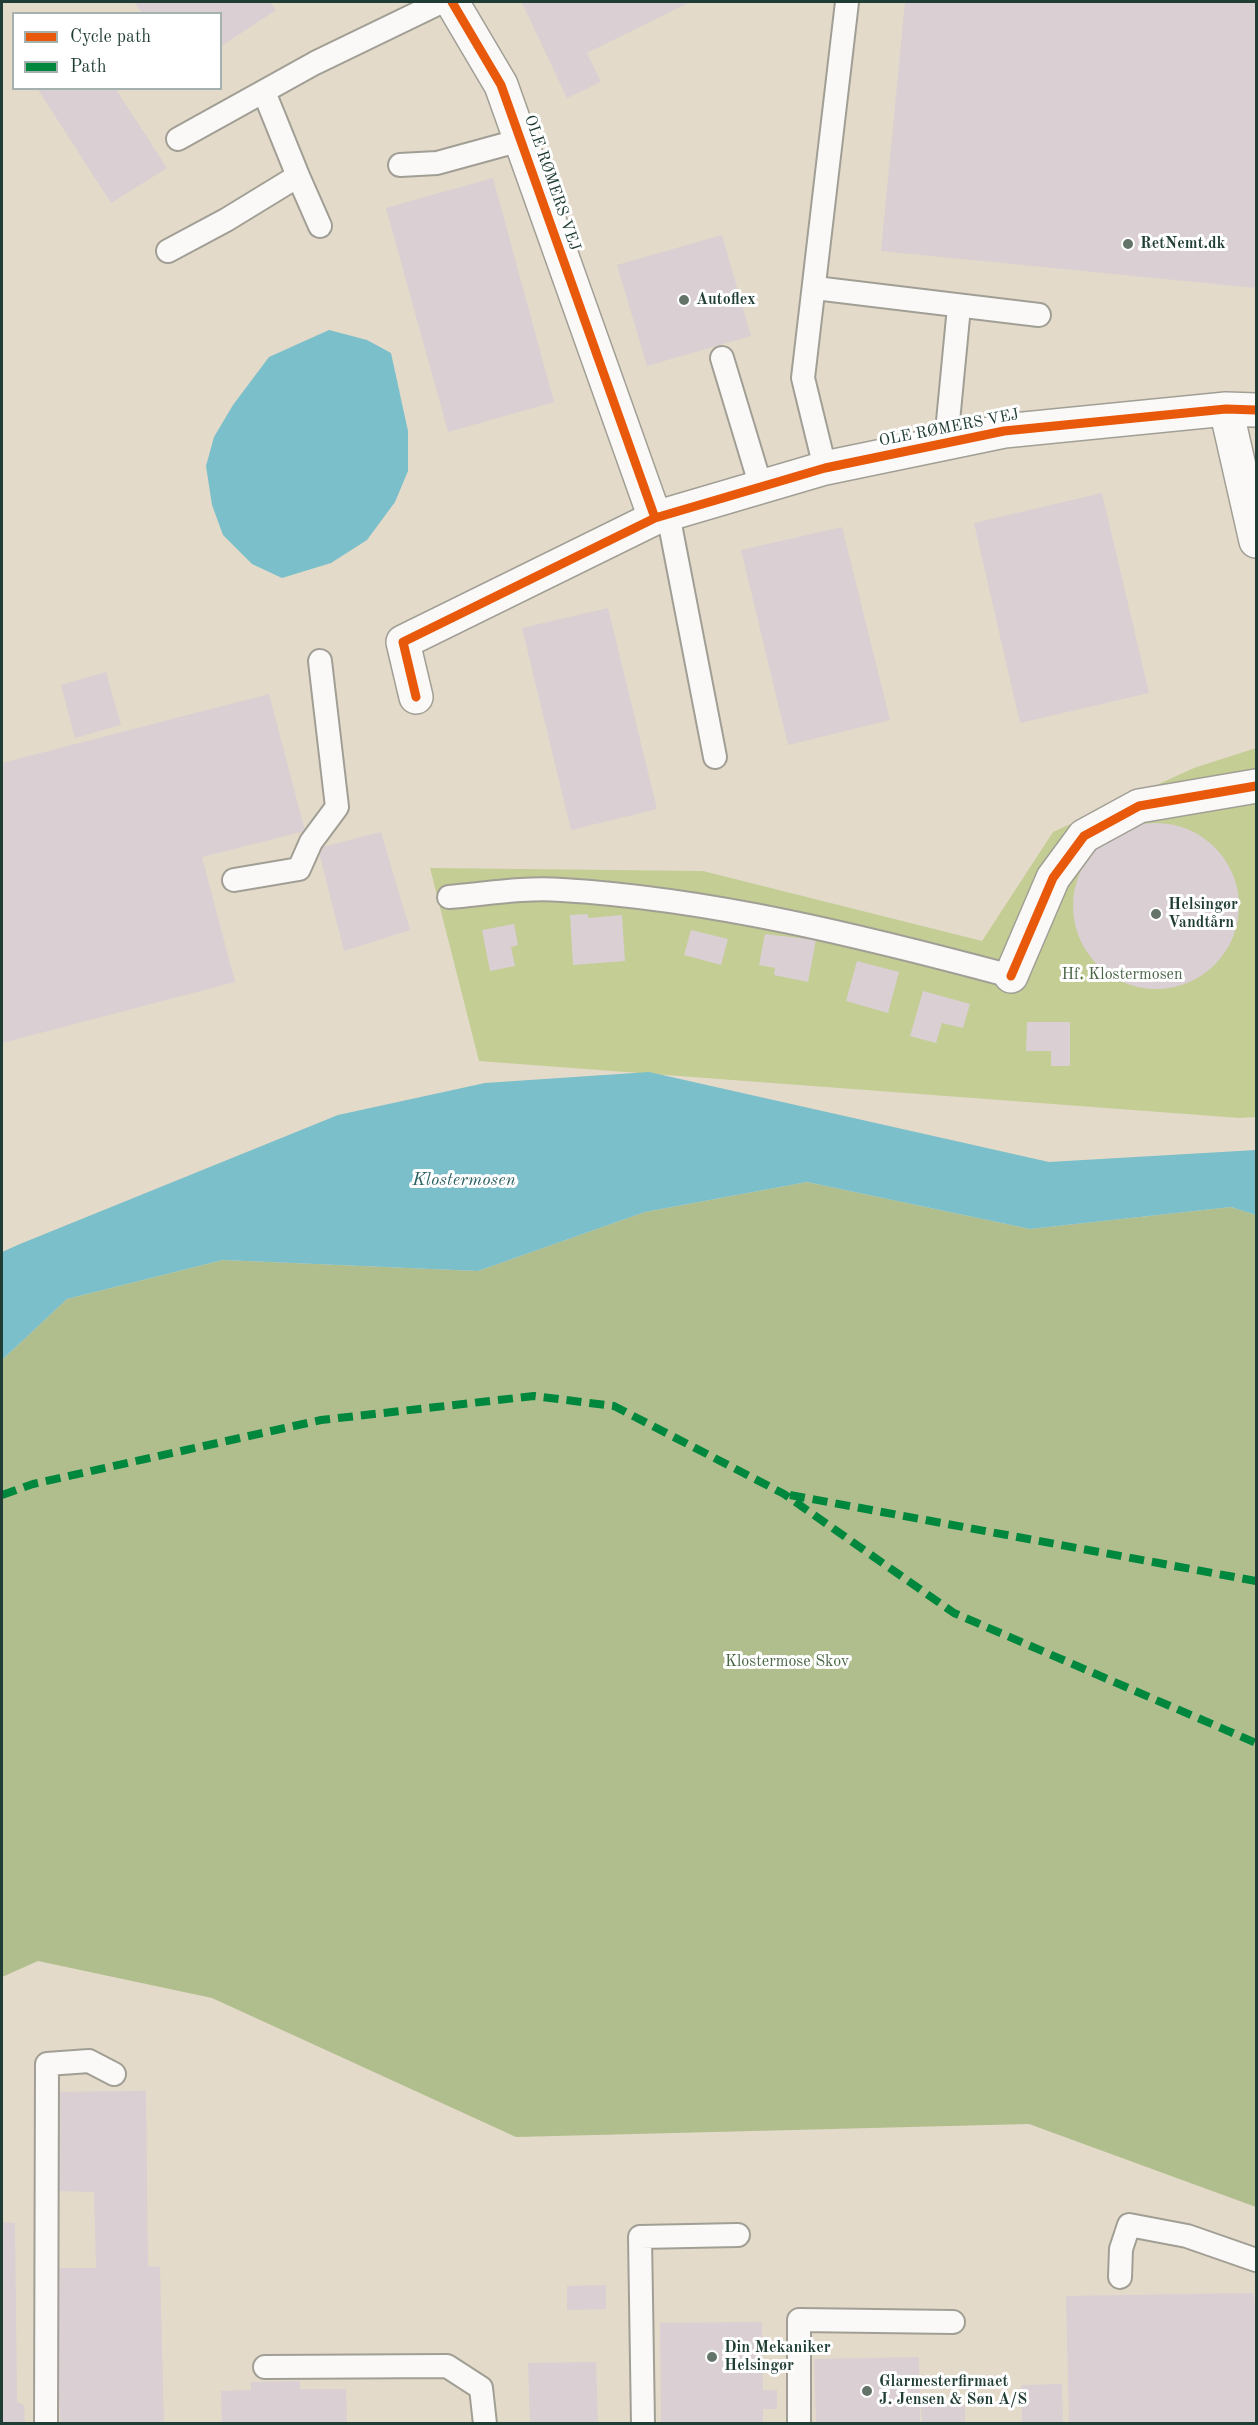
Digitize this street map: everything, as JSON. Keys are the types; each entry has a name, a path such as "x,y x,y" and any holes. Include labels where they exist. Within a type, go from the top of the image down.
{"street":[{"name":"OLE RØMERS VEJ","path":"452,2 501,85 662,516"},
{"name":"OLE RØMERS VEJ","path":"416,697 403,642 662,516 825,468 1004,430 1241,409"},
{"path":"1241,409 1257,541"},
{"path":"1011,976 1053,878 1084,836 1139,806 1257,786"}],"lane":[{"path":"177,139 441,2"},
{"path":"825,468 803,378 847,2"},
{"path":"264,92 320,226"},
{"path":"400,165 437,164 521,140"},
{"path":"168,251 226,220 298,176"},
{"path":"815,288 1039,315"},
{"path":"946,442 959,307"},
{"path":"722,358 761,487"},
{"path":"662,516 715,757"},
{"path":"234,880 299,869 311,842 337,807 320,661"},
{"path":"448,897 559,889 657,899 834,931 1011,976"},
{"path":"46,2424 46,2064 89,2061 114,2074"},
{"path":"1120,2277 1121,2249 1129,2225 1187,2236 1257,2260"},
{"path":"643,2424 640,2237 738,2235"},
{"path":"799,2424 799,2320 953,2322"},
{"path":"265,2367 447,2366 481,2388 484,2424"}],"green space":[{"name":"Hf. Klostermosen","path":"1256,748 1256,1117 1240,1118 479,1061 430,868 703,871 982,941 1053,832 1194,768"},
{"name":"Klostermose Skov","path":"807,1182 1030,1229 1231,1207 1256,1215 1256,2207 1029,2124 516,2137 212,1998 38,1961 2,1977 2,1360 67,1299 223,1260 478,1271 645,1212"}],"water":[{"path":"329,330 367,340 391,353 408,431 408,471 395,502 367,540 331,563 282,578 252,564 223,535 212,505 206,466 214,437 233,405 269,357"},
{"name":"Klostermosen","path":"649,1072 1049,1162 1256,1150 1256,1215 1231,1207 1030,1229 807,1182 645,1212 478,1271 223,1260 67,1299 2,1360 2,1252 338,1115 485,1083"}],"building":[{"path":"134,2 270,2 276,10 222,46 222,12 142,12"},
{"path":"690,2 587,53 601,82 567,98 522,3"},
{"path":"905,2 1256,2 1256,288 881,251"},
{"path":"38,90 116,90 167,168 111,203"},
{"path":"493,178 554,402 448,432 386,208"},
{"name":"Autoflex","path":"722,235 751,336 647,366 617,265"},
{"path":"1102,493 1149,693 1020,723 974,523"},
{"path":"842,527 890,720 788,745 741,550"},
{"path":"608,608 657,809 571,830 522,628"},
{"path":"106,672 121,725 75,738 61,685"},
{"path":"269,694 305,831 202,857 235,982 2,1043 2,763"},
{"name":"Helsingør Vandtårn","path":"1156,823 1188,830 1202,837 1214,848 1225,860 1232,874 1239,906 1232,938 1225,952 1214,964 1202,975 1188,982 1156,989 1124,982 1110,975 1098,964 1087,952 1080,938 1073,906 1080,874 1087,860 1098,848 1110,837 1124,830"},
{"path":"381,832 410,930 344,951 318,848"},
{"path":"587,914 589,918 622,915 625,961 573,965 570,915"},
{"path":"514,924 518,945 511,947 515,966 490,971 482,930"},
{"path":"691,930 728,939 721,965 684,955"},
{"path":"765,934 816,940 808,982 774,975 775,968 759,965"},
{"path":"857,961 899,972 888,1013 846,1001"},
{"path":"923,991 970,1004 963,1028 942,1023 936,1043 910,1036"},
{"path":"1027,1022 1070,1022 1070,1066 1051,1066 1051,1051 1026,1051"},
{"path":"146,2091 148,2266 160,2267 164,2424 60,2424 55,2268 96,2268 94,2192 55,2191 53,2092"},
{"path":"2,2222 15,2223 17,2402 24,2405 25,2424 2,2424"},
{"path":"606,2285 606,2309 567,2310 567,2286"},
{"path":"1253,2293 1256,2315 1256,2424 1069,2424 1066,2296"},
{"name":"Din Mekaniker Helsingør","path":"762,2322 763,2390 777,2390 777,2409 763,2409 763,2424 661,2424 660,2323"},
{"name":"Glarmesterfirmaet J. Jensen & Søn A/S","path":"919,2357 920,2424 816,2424 814,2359"},
{"path":"596,2362 598,2424 530,2424 528,2363"},
{"path":"300,2381 300,2389 346,2389 347,2424 222,2424 221,2391 251,2390 251,2382"},
{"name":"Glarmesterfirmaet J. Jensen & Søn A/S","path":"1062,2384 1063,2423 1022,2424 1021,2385"},
{"path":"965,2405 965,2424 922,2424 921,2406"}],"marked path":[{"path":"2,1495 33,1484 321,1420 534,1396 614,1406 784,1494 954,1613 1256,1743"},
{"path":"790,1495 1256,1581"}],"cycle path":[{"path":"452,2 501,85 655,518"},
{"path":"416,697 403,642 655,518 825,468 1004,431 1226,409 1256,410"},
{"path":"1011,976 1053,878 1084,836 1139,806 1256,786"}],"place":[{"name":"RetNemt.dk","path":"1128,244"},
{"name":"Autoflex","path":"684,300"},
{"name":"Helsingør Vandtårn","path":"1156,914"},
{"name":"Din Mekaniker Helsingør","path":"712,2357"},
{"name":"Glarmesterfirmaet J. Jensen & Søn A/S","path":"867,2391"}]}
